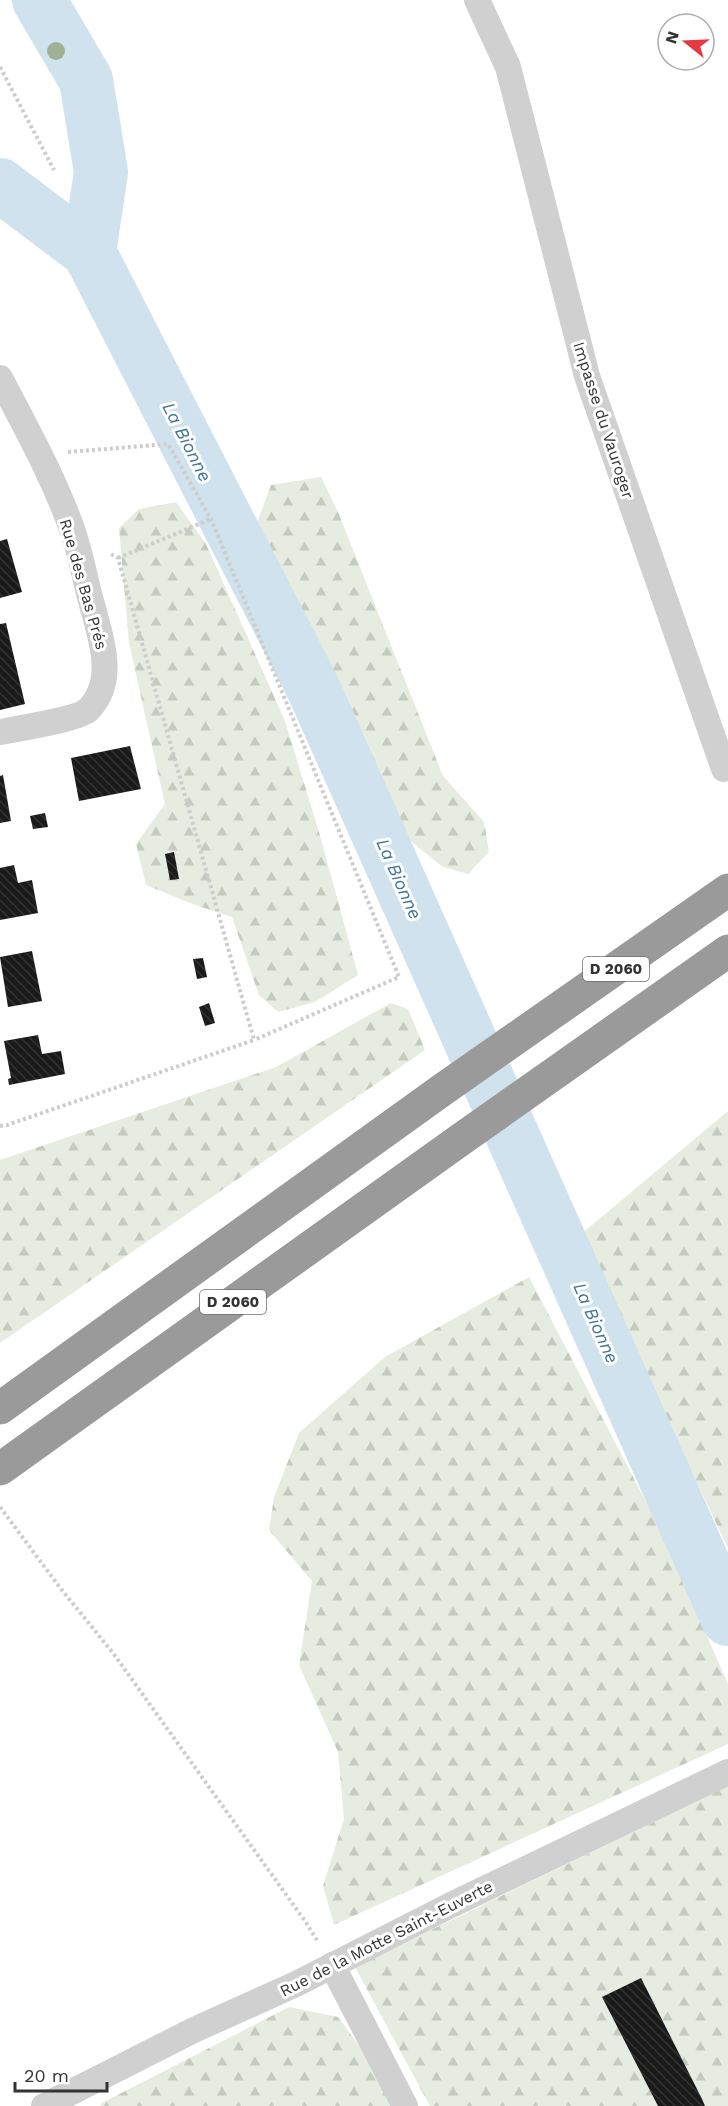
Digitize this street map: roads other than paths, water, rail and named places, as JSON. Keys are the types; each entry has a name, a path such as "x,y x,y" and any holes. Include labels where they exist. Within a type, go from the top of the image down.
{"highway":[{"name":"D 2060","path":"0,1408 442,1090 504,1049 728,890"},
{"name":"D 2060","path":"3,1466 728,951"}],"street":[{"name":"Impasse du Vauroger","path":"477,0 508,67 586,376 724,769"},
{"name":"Rue des Bas Prés","path":"0,378 39,454 74,534 105,654 104,678 98,695 87,711 70,717 0,732"},
{"name":"Rue de la Motte Saint-Euverte","path":"44,2106 194,2030 296,1984 483,1889 728,1772"},
{"path":"332,1965 405,2106"}],"waterway":[{"path":"39,0 86,80 101,172 89,252"},
{"name":"La Bionne","path":"0,185 89,252 314,690 728,1619"}]}
